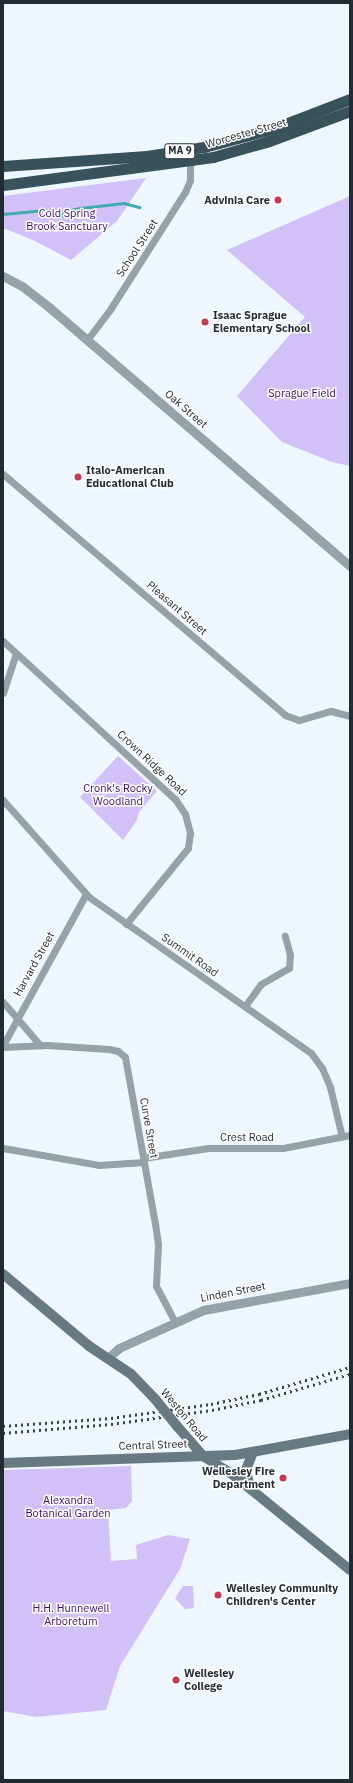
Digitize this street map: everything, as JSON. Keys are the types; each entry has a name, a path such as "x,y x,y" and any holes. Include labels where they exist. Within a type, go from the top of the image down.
{"highway":[{"name":"Worcester Street","path":"3,166 132,157 197,148 261,133 350,99"},
{"name":"Worcester Street","path":"3,185 190,162 256,146 350,110"}],"main road":[{"name":"Weston Road","path":"3,1274 89,1346 131,1374 155,1399 203,1456 219,1464 250,1488 350,1570"},
{"name":"Central Street","path":"3,1463 252,1454 350,1434"},
{"path":"250,1488 246,1470 252,1454"}],"street":[{"name":"School Street","path":"87,340 111,308 183,196 190,180 190,162"},
{"name":"Oak Street","path":"3,276 34,295 350,566"},
{"name":"Pleasant Street","path":"3,474 285,715 299,720 331,711 350,716"},
{"name":"Crown Ridge Road","path":"3,640 175,799 188,819 190,838 185,852 126,924"},
{"path":"3,693 16,653"},
{"name":"Summit Road","path":"3,800 86,894 126,924 301,1044 318,1062 330,1087 342,1137"},
{"name":"Harvard Street","path":"3,1046 86,894"},
{"path":"245,1006 261,984 280,976 289,968 290,955 285,936"},
{"path":"3,1002 40,1045"},
{"name":"Curve Street","path":"3,1046 40,1045 112,1049 123,1054 127,1063 157,1242 156,1286 175,1322"},
{"name":"Crest Road","path":"3,1148 99,1165 144,1160 208,1148 283,1148 350,1135"},
{"name":"Linden Street","path":"108,1358 119,1348 175,1322 210,1308 350,1283"}],"green space":[{"name":"Cold Spring Brook Sanctuary","path":"146,178 117,221 71,260 33,240 3,228 3,196"},
{"name":"Sprague Field","path":"350,196 350,466 332,462 282,442 237,396 305,317 227,250"},
{"name":"Cronk's Rocky Woodland","path":"118,756 157,791 139,812 137,820 123,840 80,797"},
{"name":"H.H. Hunnewell Arboretum","path":"131,1466 132,1501 126,1508 108,1510 111,1561 137,1559 136,1545 168,1535 190,1539 180,1569 120,1666 106,1710 36,1717 3,1711 3,1470"},
{"path":"183,1586 193,1586 194,1608 185,1609 175,1598"}],"waterway":[{"path":"3,214 45,210 61,216 66,211 80,208 124,203 139,207"}],"railway":[{"path":"3,1426 111,1418 211,1404 259,1394 350,1367"},
{"path":"3,1433 111,1424 212,1410 261,1400 350,1374"}],"place":[{"name":"Advinia Care","path":"278,200"},
{"name":"Isaac Sprague Elementary School","path":"205,322"},
{"name":"Italo-American Educational Club","path":"78,477"},
{"name":"Wellesley Fire Department","path":"283,1478"},
{"name":"Wellesley Community Children's Center","path":"218,1595"},
{"name":"Wellesley College","path":"176,1680"}],"park label":[{"name":"Alexandra Botanical Garden","path":"68,1507"}]}
